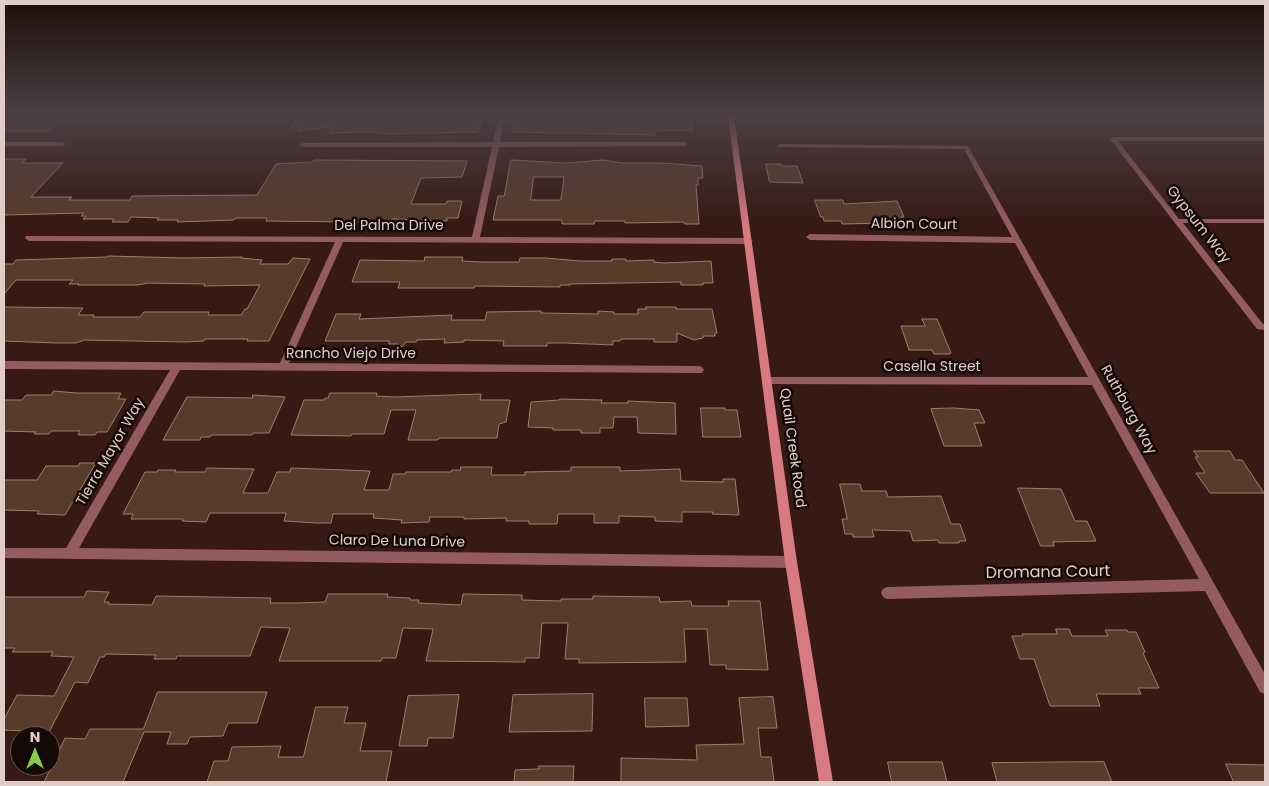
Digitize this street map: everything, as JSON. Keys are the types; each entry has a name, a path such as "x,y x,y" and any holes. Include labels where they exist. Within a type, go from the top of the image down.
{"street":[{"path":"475,240 493,153"},
{"name":"Quail Creek Road","path":"736,153 791,562 826,782"},
{"name":"Ruthburg Way","path":"970,153 1265,687"},
{"name":"Gypsum Way","path":"1123,153 1263,327"},
{"path":"1177,221 1265,221"},
{"name":"Albion Court","path":"810,237 1018,240"},
{"name":"Del Palma Drive","path":"29,238 749,241"},
{"path":"283,367 340,240"},
{"name":"Rancho Viejo Drive","path":"4,365 699,370"},
{"name":"Tierra Mayor Way","path":"70,553 177,366"},
{"name":"Casella Street","path":"767,381 1096,381"},
{"name":"Claro De Luna Drive","path":"4,553 791,562"},
{"name":"Dromana Court","path":"887,592 1209,585"}],"building":[{"path":"4,159 26,159 22,163 63,163 31,197 72,197 69,200 130,200 132,196 257,195 276,164 312,162 314,160 467,161 462,177 421,178 411,204 446,204 447,201 462,201 458,218 447,218 447,221 392,219 389,223 266,221 267,218 236,218 234,220 177,222 178,220 131,217 128,222 112,222 114,219 83,219 86,216 81,216 84,213 4,215"},
{"path":"511,160 566,163 603,160 622,163 702,166 703,178 698,178 698,185 696,185 699,224 685,224 683,222 625,223 625,221 595,221 594,224 562,224 562,220 493,220 498,196 504,196","holes":["534,177 564,177 561,200 531,200"]},
{"path":"766,164 797,166 803,183 770,182"},
{"path":"815,200 843,200 844,204 897,201 904,217 901,217 903,221 887,223 842,224 841,221 824,221"},
{"path":"108,256 242,257 262,260 260,264 288,264 293,258 310,259 269,341 247,341 248,339 205,339 204,341 186,342 84,340 76,343 56,343 4,341 4,307 83,308 78,315 94,315 93,317 140,317 144,312 209,312 208,315 241,315 247,309 260,285 204,286 205,284 148,283 137,285 78,285 69,284 73,280 16,280 4,294 4,264 13,264 16,260"},
{"path":"425,257 463,257 462,261 482,262 519,262 520,258 580,261 626,259 626,261 654,260 654,262 664,263 711,261 713,283 703,283 703,285 681,285 681,282 570,284 560,285 560,287 475,286 474,288 398,288 400,282 352,282 360,260 424,261"},
{"path":"646,307 712,309 717,333 715,333 715,336 703,336 703,338 694,340 677,333 677,342 654,342 654,339 621,339 620,341 613,341 613,345 547,343 547,346 503,346 504,341 464,340 464,342 444,343 445,339 406,342 402,347 397,344 389,344 389,341 325,341 336,314 361,314 359,319 452,315 451,320 485,320 487,312 541,311 541,313 598,314 598,311 614,312 614,314 638,314 638,309 646,309"},
{"path":"922,319 937,319 950,354 934,354 932,350 909,350 901,326 925,326"},
{"path":"54,391 121,393 118,399 126,399 107,432 97,432 95,435 78,435 80,431 51,431 49,434 34,434 36,432 4,431 4,400 22,400 26,395 51,395"},
{"path":"330,393 377,393 376,396 394,397 481,394 480,400 510,400 506,422 499,424 497,438 408,440 416,410 391,410 384,434 352,434 351,436 291,435 304,400 324,400 328,398"},
{"path":"253,395 285,397 269,433 211,435 210,437 201,437 200,440 163,440 187,397 252,398"},
{"path":"560,399 602,400 601,403 628,403 628,401 675,403 676,434 638,433 637,417 614,417 613,428 600,428 600,433 581,433 581,430 553,430 553,428 528,427 531,402"},
{"path":"701,408 737,410 741,437 703,437"},
{"path":"931,409 979,410 985,423 974,423 982,446 944,446"},
{"path":"1194,451 1230,451 1235,460 1242,460 1264,493 1210,493 1196,473 1205,473 1195,457 1198,457"},
{"path":"80,463 96,463 65,515 37,514 39,511 4,510 4,480 37,480 46,466 78,466"},
{"path":"461,467 492,467 491,475 525,475 525,472 571,471 571,467 620,467 620,471 680,469 681,481 723,482 723,479 735,479 739,515 712,514 713,512 682,512 682,522 655,521 655,517 619,516 619,523 594,523 594,514 558,514 557,524 529,524 529,521 506,521 506,518 464,519 464,517 430,517 429,522 401,523 402,520 373,518 374,514 333,514 331,523 316,523 284,521 286,513 210,513 206,522 182,521 183,519 131,519 133,514 123,514 145,472 157,472 158,470 205,472 207,468 254,469 243,493 268,493 277,472 290,472 291,468 370,471 364,490 389,490 393,474 405,474 406,472 451,472 452,470 460,470"},
{"path":"840,484 860,484 862,491 886,491 888,497 941,496 951,524 960,524 966,541 939,543 938,540 913,541 910,531 872,530 874,537 853,537 853,534 845,534 842,519 847,519"},
{"path":"1018,488 1061,489 1075,521 1087,521 1096,541 1053,542 1054,546 1041,546"},
{"path":"87,591 109,592 104,602 109,602 108,604 152,605 156,596 271,598 270,603 296,603 325,602 328,594 388,594 387,597 419,600 418,603 461,605 463,594 522,595 522,600 561,601 561,599 593,599 593,596 659,597 660,602 691,601 692,606 729,606 728,601 760,601 768,670 726,669 726,665 710,665 707,629 684,629 686,662 579,663 579,659 565,659 568,623 542,623 539,658 525,658 525,662 426,661 433,629 403,628 396,658 382,658 381,661 279,661 290,628 261,627 250,656 177,656 176,659 154,659 156,655 106,654 104,657 100,657 88,683 75,682 52,726 10,726 10,730 4,730 4,719 17,695 54,696 74,657 51,656 53,652 12,652 15,648 4,648 4,597 84,597"},
{"path":"1056,629 1069,629 1072,636 1108,636 1105,630 1136,632 1145,652 1143,653 1159,688 1138,688 1141,694 1096,694 1100,706 1050,706 1034,659 1020,659 1012,636 1023,636 1022,634 1057,634"},
{"path":"158,692 267,692 257,723 228,723 223,736 190,737 187,744 167,744 171,732 144,732 123,782 44,782 47,776 60,776 60,748 65,738 85,739 90,729 143,729"},
{"path":"593,694 592,731 509,732 513,695"},
{"path":"459,695 453,738 428,738 427,746 399,746 408,696"},
{"path":"773,697 777,728 758,728 761,757 771,757 774,782 621,782 621,758 697,760 696,745 744,744 739,698"},
{"path":"645,698 687,698 689,726 646,727"},
{"path":"316,707 348,707 344,723 366,723 360,751 392,751 386,782 207,782 214,761 228,761 232,747 281,746 278,757 303,757"},
{"path":"888,762 942,762 947,782 892,782"},
{"path":"1104,762 1112,782 997,782 992,763"},
{"path":"1226,764 1265,765 1265,782 1234,782"},
{"path":"539,766 574,766 573,782 514,782 515,770 539,769"}]}
